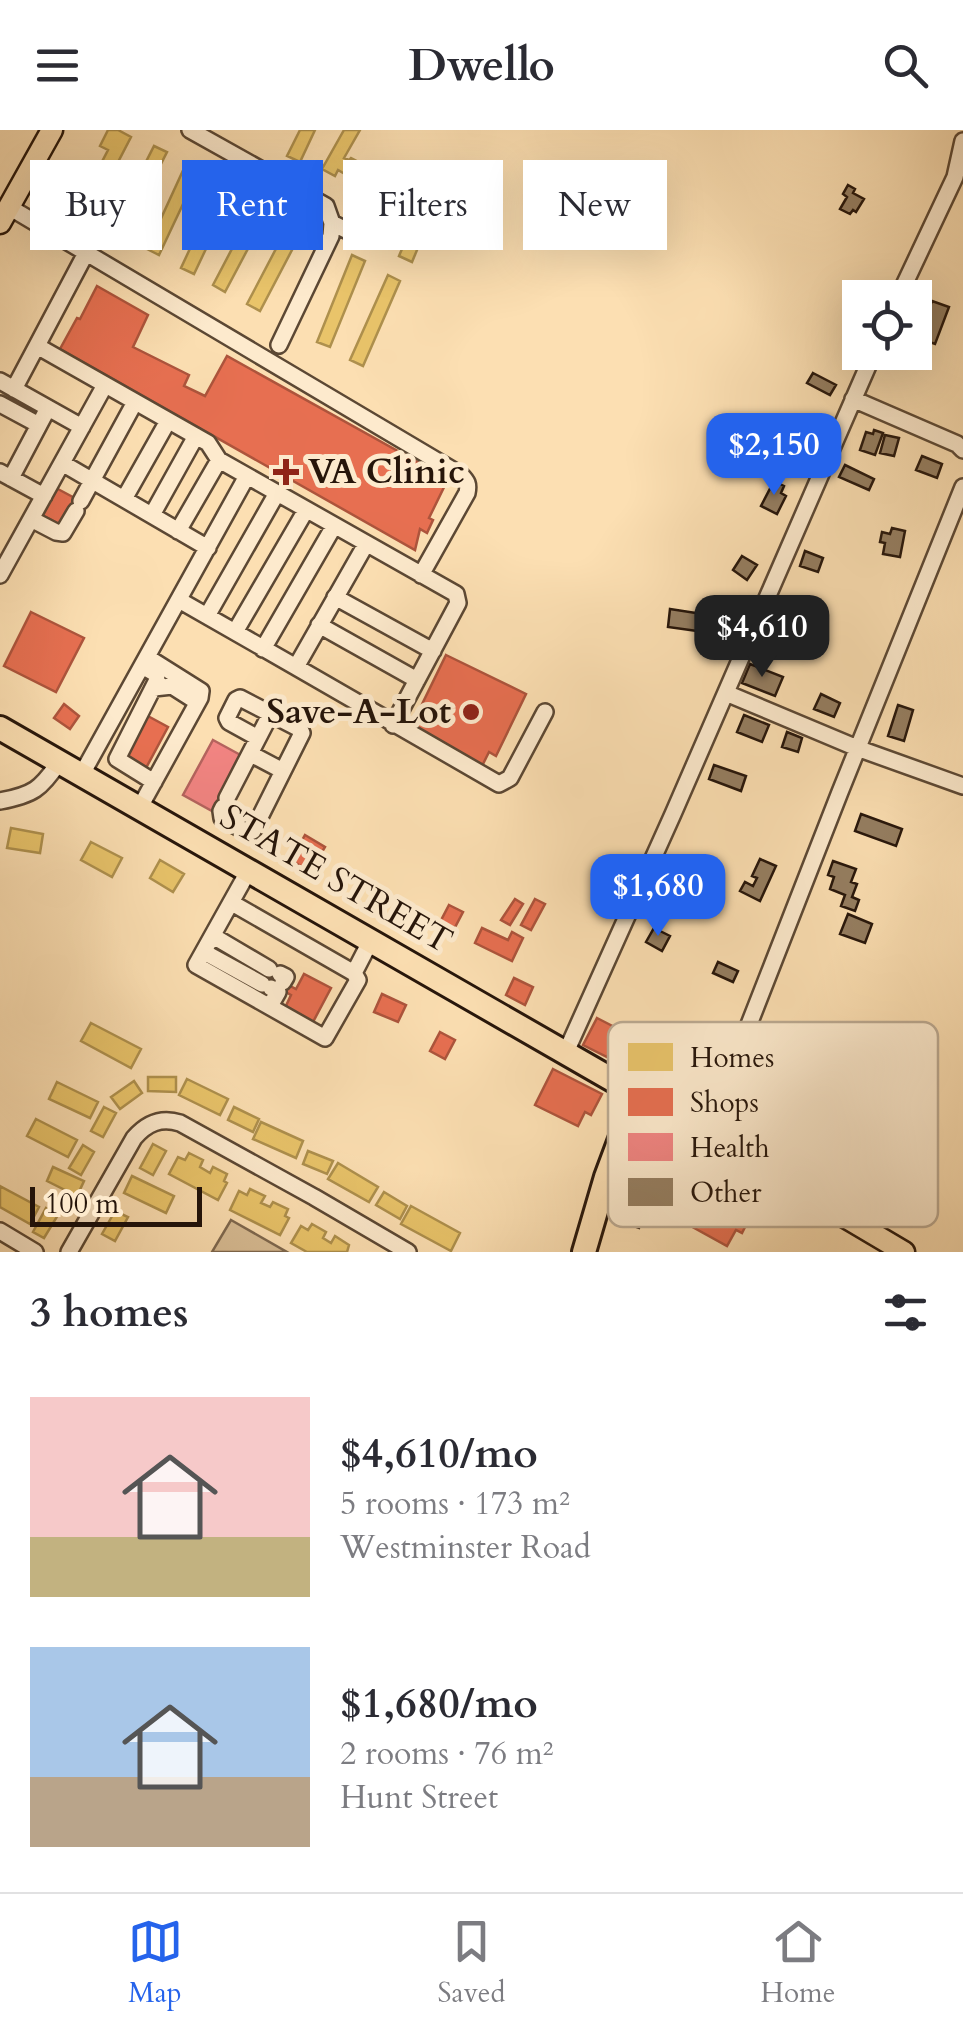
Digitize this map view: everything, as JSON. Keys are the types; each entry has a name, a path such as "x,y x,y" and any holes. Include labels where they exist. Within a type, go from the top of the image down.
{"highway":[{"name":"STATE STREET","path":"0,728 566,1052 608,1083"},
{"path":"584,1252 608,1171"}],"main road":[{"path":"4,215 52,130"},
{"name":"STATE STREET","path":"862,1227 904,1252"}],"street":[{"path":"190,130 326,206 332,223 331,236 278,345"},
{"path":"906,280 955,177 963,141"},
{"path":"4,215 86,253 462,475 467,492 421,575"},
{"path":"332,223 343,228"},
{"path":"82,427 7,385 36,346 86,253"},
{"path":"36,346 208,443 219,460 458,598 393,724"},
{"path":"566,1052 866,370"},
{"path":"0,575 105,385"},
{"path":"853,399 963,450"},
{"path":"31,519 63,533 135,402"},
{"path":"0,404 39,425"},
{"path":"44,496 5,475 48,408"},
{"path":"124,500 168,421"},
{"path":"152,516 196,436"},
{"path":"178,531 219,460"},
{"path":"59,467 92,480 208,548"},
{"path":"82,774 247,476"},
{"path":"750,1022 963,487"},
{"path":"207,616 277,493"},
{"path":"235,632 306,510"},
{"path":"263,648 334,526"},
{"path":"296,666 366,544"},
{"path":"335,597 433,651"},
{"path":"179,600 499,784 510,778 545,712"},
{"path":"320,625 417,680"},
{"path":"145,661 158,680 117,759 154,782"},
{"path":"140,807 193,700 201,694 200,688 145,661"},
{"path":"152,693 172,686 193,700"},
{"path":"726,692 858,748 963,786"},
{"path":"227,813 245,831 252,831 302,733 240,698 228,714 229,722 258,738"},
{"path":"217,851 227,813 271,713"},
{"path":"255,756 284,771"},
{"path":"227,813 255,756"},
{"path":"0,801 22,797 42,787 59,762"},
{"path":"249,870 196,965 274,986"},
{"path":"213,936 274,986 326,1038 358,980 354,973 232,902"},
{"path":"354,973 371,940"},
{"path":"204,952 274,986"},
{"path":"69,1252 134,1138 156,1121 169,1120 314,1196 408,1252"},
{"path":"0,1231 35,1252"}],"shaded area":[{"path":"231,1220 287,1252 212,1252"}],"building: Homes":[{"path":"108,130 131,137 119,160 103,160 108,150 100,146"},
{"path":"300,130 315,130 301,160 287,156"},
{"path":"344,130 360,130 344,158 349,160 343,160 343,173 338,170 335,176 323,167"},
{"path":"154,146 167,152 162,162 147,160"},
{"path":"182,173 182,206 162,249 162,216"},
{"path":"189,250 205,250 194,274 181,268"},
{"path":"231,250 247,250 225,292 213,285"},
{"path":"275,250 292,250 260,311 247,304"},
{"path":"402,250 417,250 412,262 399,256"},
{"path":"352,255 365,261 330,347 317,342"},
{"path":"388,275 400,281 363,366 350,360"},
{"path":"11,828 43,834 40,853 7,848"},
{"path":"91,842 122,858 112,877 81,860"},
{"path":"160,860 184,874 173,892 150,878"},
{"path":"91,1023 141,1049 131,1068 81,1041"},
{"path":"148,1077 176,1077 176,1092 148,1091"},
{"path":"187,1079 228,1099 220,1115 179,1095"},
{"path":"134,1081 142,1093 120,1109 111,1097"},
{"path":"57,1082 98,1102 90,1118 49,1099"},
{"path":"104,1107 116,1113 103,1137 91,1131"},
{"path":"234,1107 259,1119 253,1132 228,1120"},
{"path":"36,1119 77,1140 68,1157 27,1136"},
{"path":"261,1122 303,1141 296,1158 253,1139"},
{"path":"153,1144 166,1151 153,1175 140,1168"},
{"path":"83,1145 94,1152 81,1175 69,1168"},
{"path":"308,1151 333,1161 327,1174 303,1164"},
{"path":"189,1153 203,1160 200,1167 210,1173 213,1167 227,1174 218,1200 169,1174 178,1157 185,1160"},
{"path":"338,1163 378,1187 369,1202 328,1179"},
{"path":"53,1167 84,1181 77,1196 47,1181"},
{"path":"132,1176 174,1196 166,1213 124,1193"},
{"path":"0,1186 39,1207 30,1224 0,1207"},
{"path":"250,1189 265,1196 261,1203 270,1207 273,1202 288,1209 285,1216 289,1218 280,1235 230,1210 239,1191 247,1195"},
{"path":"384,1192 407,1206 400,1219 376,1205"},
{"path":"411,1206 460,1233 451,1251 401,1224"},
{"path":"46,1208 58,1215 44,1238 33,1232"},
{"path":"115,1211 128,1217 115,1241 102,1234"},
{"path":"312,1224 326,1232 323,1238 331,1243 335,1236 349,1245 347,1252 307,1252 291,1243 301,1226 308,1230"}],"building: Shops":[{"path":"97,286 148,315 133,347 189,375 184,386 205,396 227,356 448,479 429,518 433,520 427,533 420,529 415,550 60,349"},
{"path":"56,488 84,503 61,525 42,515"},
{"path":"31,612 84,638 56,692 4,666"},
{"path":"446,655 526,694 496,756 489,752 482,766 409,731"},
{"path":"64,704 79,716 70,729 54,718"},
{"path":"146,715 168,727 146,768 125,755"},
{"path":"305,835 325,847 310,872 291,860"},
{"path":"515,899 523,904 510,925 501,920"},
{"path":"535,899 545,904 531,930 521,925"},
{"path":"449,905 463,912 452,933 438,926"},
{"path":"482,928 508,940 512,932 523,938 512,961 475,943"},
{"path":"271,965 282,970 277,979 296,989 304,974 331,988 313,1022 285,1008 291,995 280,989 266,998 257,993"},
{"path":"514,978 533,987 525,1005 506,995"},
{"path":"382,994 406,1005 398,1022 374,1012"},
{"path":"597,1018 608,1024 607,1057 583,1045"},
{"path":"440,1032 455,1040 445,1059 430,1051"},
{"path":"553,1069 602,1094 591,1115 585,1112 578,1126 535,1105"},
{"path":"693,1227 745,1227 742,1233 736,1230 727,1246"}],"building: Health":[{"path":"213,740 246,758 227,809 216,803 212,811 183,795"}],"building: Other":[{"path":"848,185 864,199 856,212 850,214 840,209"},
{"path":"932,301 949,307 935,344 932,343"},
{"path":"813,373 836,385 830,395 807,383"},
{"path":"874,430 883,433 875,455 860,450 866,432 873,434"},
{"path":"885,435 899,438 894,456 880,453"},
{"path":"922,456 942,464 937,478 916,470"},
{"path":"845,465 874,479 869,490 839,477"},
{"path":"774,481 784,486 781,493 786,496 777,514 761,506"},
{"path":"892,528 905,531 900,557 883,554 882,532 890,534"},
{"path":"805,551 823,558 818,572 800,566"},
{"path":"742,556 757,565 747,580 733,570"},
{"path":"670,609 722,617 719,634 668,627"},
{"path":"750,664 783,677 775,696 742,683"},
{"path":"821,694 840,703 834,717 814,709"},
{"path":"898,705 913,710 904,741 888,736"},
{"path":"744,715 769,725 762,742 737,732"},
{"path":"787,732 802,738 798,752 782,747"},
{"path":"714,765 746,776 741,791 709,779"},
{"path":"861,814 902,829 896,846 855,831"},
{"path":"760,859 776,866 760,901 740,891 745,882 753,886 757,878 752,876"},
{"path":"833,861 856,869 851,882 857,884 852,897 859,900 855,911 841,906 845,895 830,889 834,877 828,875"},
{"path":"848,914 872,924 865,943 840,934"},
{"path":"654,928 670,936 662,951 646,942"},
{"path":"718,962 738,971 733,982 713,973"}],"place":[{"name":"VA Clinic","path":"286,472"},
{"name":"Save-A-Lot","path":"471,712"}]}
